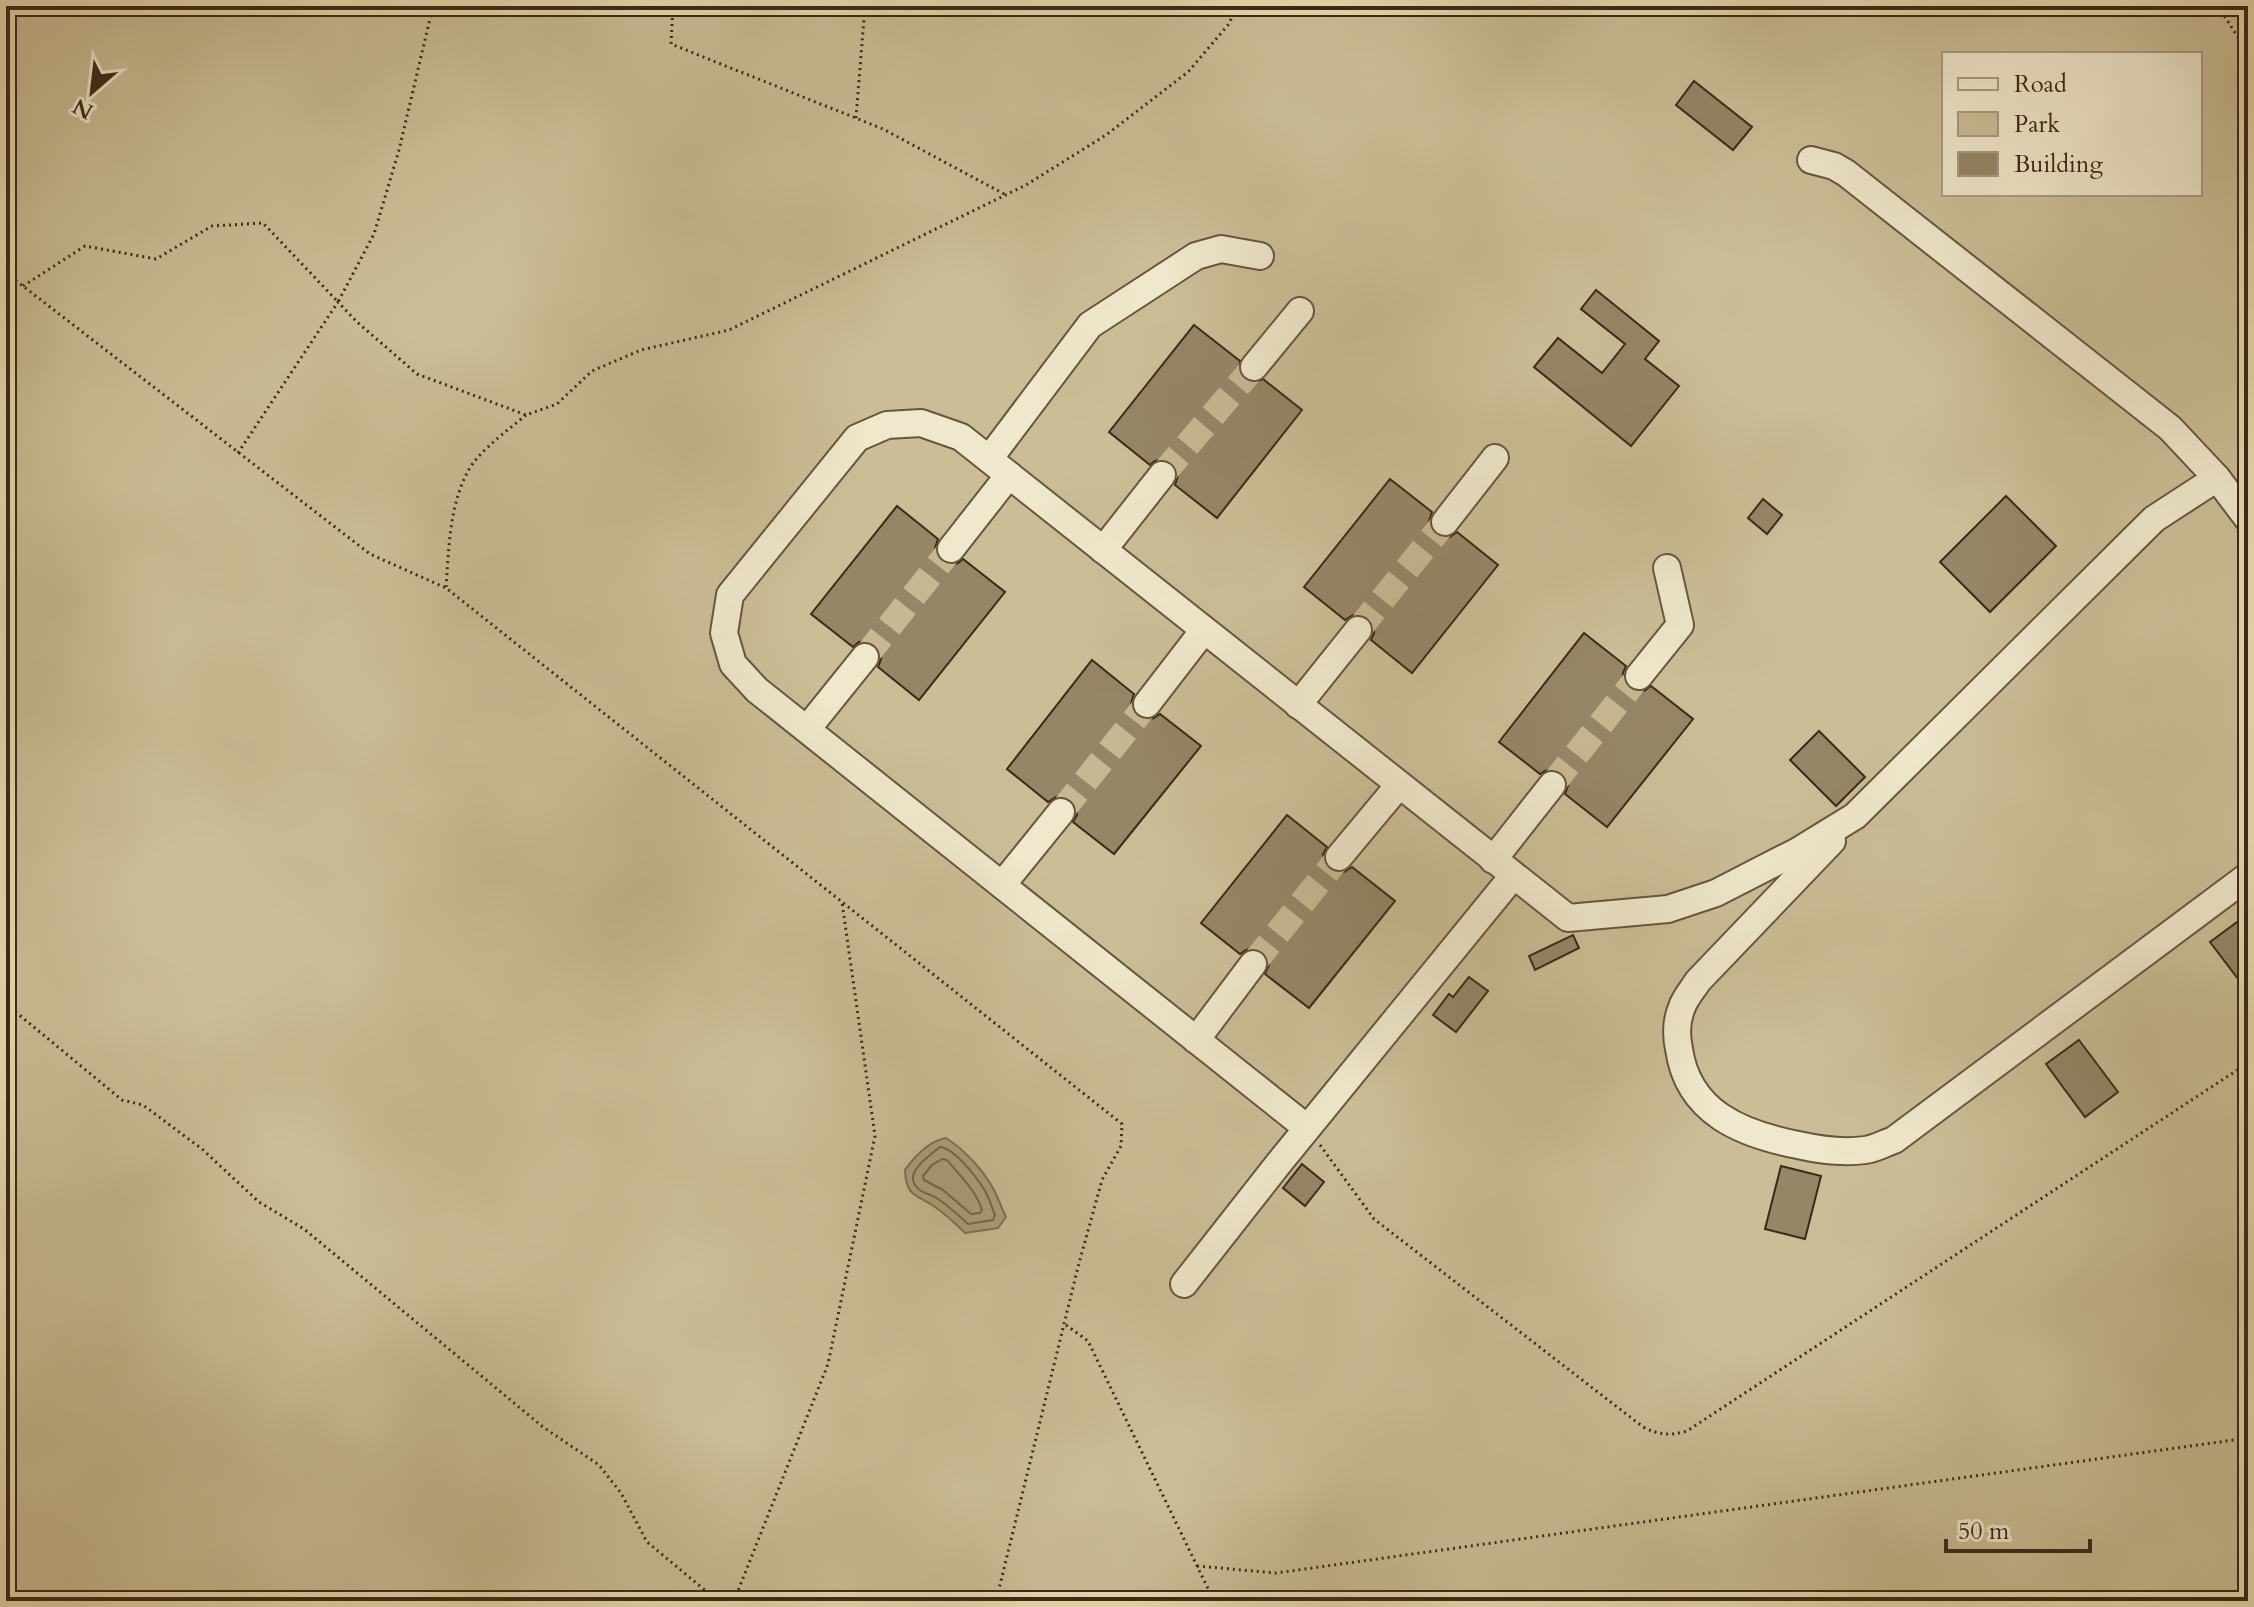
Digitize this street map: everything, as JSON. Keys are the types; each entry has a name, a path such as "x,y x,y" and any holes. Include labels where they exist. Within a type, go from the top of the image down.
{"lane":[{"path":"1811,160 1846,173 2170,428 2217,478 2248,519"},
{"path":"951,549 999,467 1090,325 1196,256 1221,249 1260,256"},
{"path":"1254,367 1300,311"},
{"path":"1307,1128 757,690 733,664 724,633 730,595 857,438 887,425 921,423 961,437 1568,918 1668,909 1716,893 1798,851 1855,816"},
{"path":"1445,522 1495,458"},
{"path":"1103,550 1162,475"},
{"path":"2217,478 2154,519 1855,816 1698,981 1682,1006 1676,1033 1681,1063 1690,1087 1711,1110 1738,1128 1772,1140 1823,1150 1867,1150 1894,1140 2248,876"},
{"path":"1639,676 1680,625 1667,568"},
{"path":"1147,704 1204,630"},
{"path":"1298,705 1358,630"},
{"path":"807,729 865,657"},
{"path":"1339,857 1399,785"},
{"path":"1184,1284 1307,1128 1503,868 1552,785"},
{"path":"1002,885 1061,812"},
{"path":"1196,1040 1253,964"}],"path":[{"path":"238,453 338,302 374,234 399,150 433,6"},
{"path":"673,6 671,44 883,129 1006,195"},
{"path":"856,118 865,6"},
{"path":"446,588 453,512 468,470 526,415 557,404 592,371 641,350 729,330 1026,185 1106,135 1188,72 1228,25 1238,6"},
{"path":"2218,6 2248,53"},
{"path":"23,286 85,246 156,259 212,226 263,223 357,322 417,374 526,415"},
{"path":"6,273 370,554 446,588 1122,1124 1121,1146 1102,1180 996,1601"},
{"path":"734,1601 828,1364 875,1136 842,900"},
{"path":"6,1004 122,1100 143,1105 202,1149 259,1202 304,1229 543,1427 599,1465 621,1493 647,1542 718,1601"},
{"path":"1307,1128 1374,1219 1643,1427 1659,1434 1673,1435 1687,1431 2248,1063"},
{"path":"1065,1324 1088,1341 1214,1601"},
{"path":"1197,1566 1276,1573 2248,1438"}],"green space":[{"path":"6,6 2248,6 2248,1601 6,1601"}],"water":[{"path":"946,1138 967,1155 991,1184 1006,1217 998,1228 965,1233 939,1210 910,1191 905,1170 928,1146"}],"building":[{"path":"1694,81 1752,127 1733,150 1676,105"},
{"path":"1596,290 1659,341 1645,359 1679,386 1631,446 1534,367 1558,338 1602,373 1625,344 1581,309"},
{"path":"1194,325 1240,361 1239,372 1244,380 1252,383 1263,379 1302,410 1217,518 1175,485 1178,476 1172,463 1164,459 1150,465 1109,432"},
{"path":"1390,479 1432,512 1429,521 1435,534 1444,538 1457,532 1498,565 1412,673 1371,640 1373,625 1367,617 1360,614 1345,620 1304,587"},
{"path":"2006,496 2056,546 1990,612 1940,562"},
{"path":"1763,499 1782,515 1767,534 1748,518"},
{"path":"897,506 938,539 935,548 941,561 950,565 963,559 1005,592 919,700 878,667 881,659 876,645 867,641 853,647 811,614"},
{"path":"1584,633 1626,666 1624,681 1630,689 1644,691 1651,686 1693,719 1607,827 1565,794 1568,786 1562,773 1554,769 1540,774 1499,742"},
{"path":"1092,660 1134,694 1131,703 1137,716 1146,720 1160,714 1201,746 1114,854 1073,822 1077,815 1076,807 1070,799 1056,797 1048,802 1007,769"},
{"path":"1819,731 1865,777 1836,806 1790,760"},
{"path":"1287,815 1327,847 1323,854 1329,870 1344,872 1352,867 1395,901 1309,1008 1265,974 1269,965 1263,952 1254,948 1240,954 1201,923"},
{"path":"2248,914 2248,992 2210,942"},
{"path":"1573,935 1579,948 1535,970 1529,956"},
{"path":"1469,977 1488,991 1456,1032 1433,1015 1449,994 1453,997"},
{"path":"2079,1040 2118,1092 2085,1117 2046,1064"},
{"path":"1302,1164 1324,1182 1305,1206 1283,1188"},
{"path":"1781,1166 1821,1176 1805,1239 1765,1229"}],"tunnel":[{"path":"1162,475 1254,367"},
{"path":"1358,630 1445,522"},
{"path":"865,657 951,549"},
{"path":"1552,785 1639,676"},
{"path":"1061,812 1147,704"},
{"path":"1253,964 1339,857"}]}
